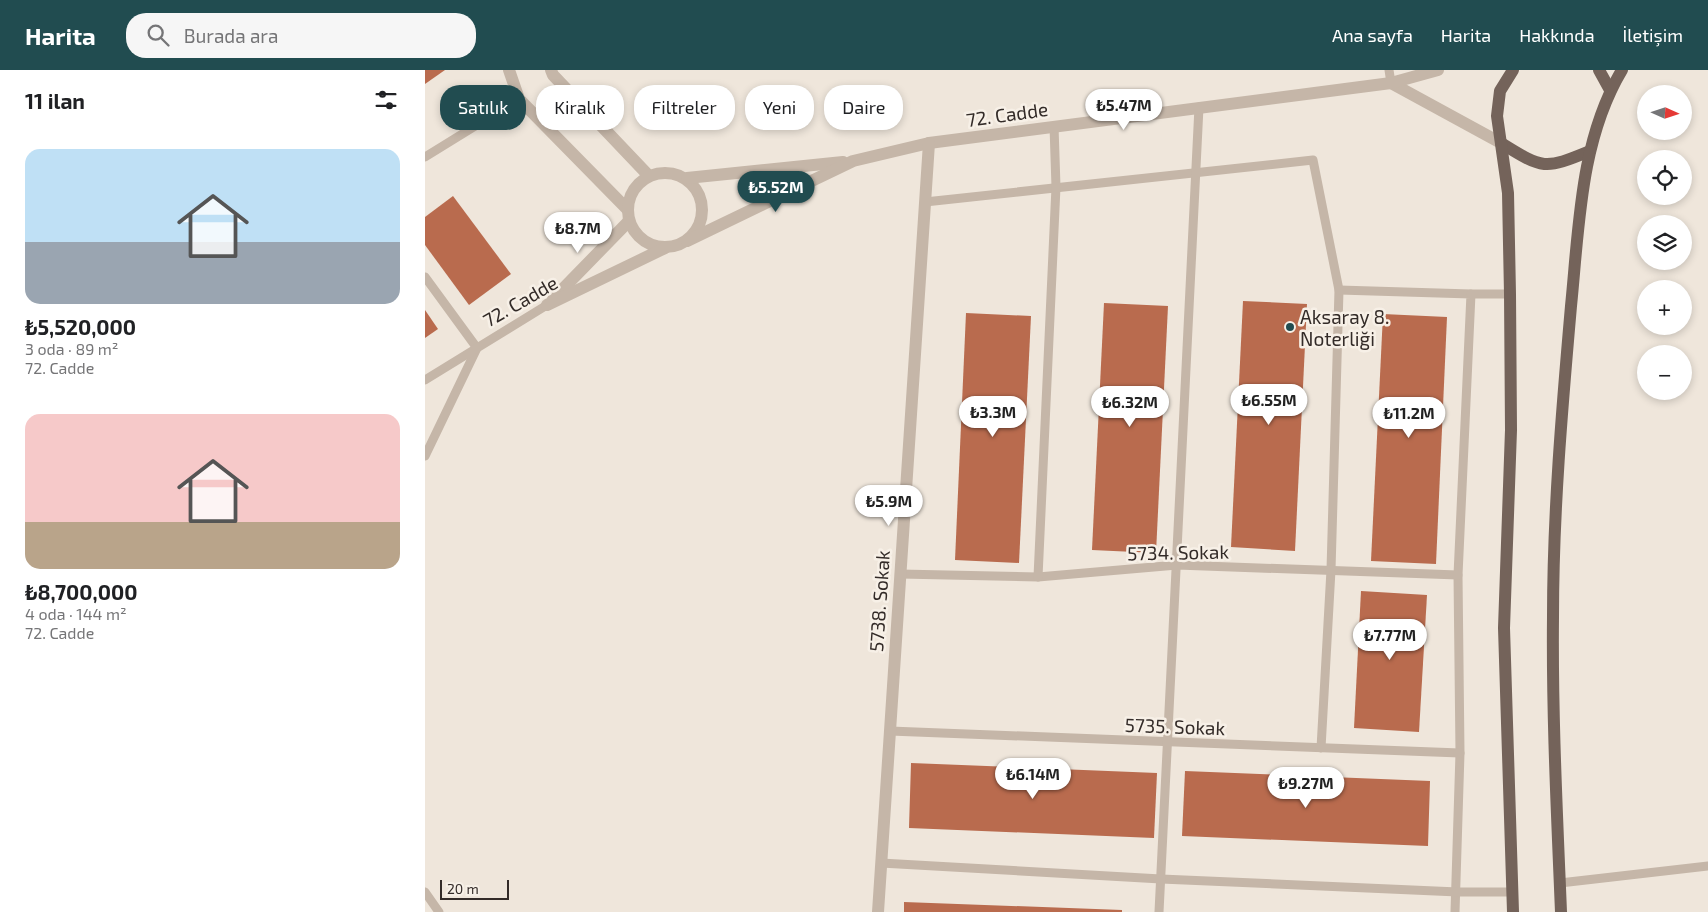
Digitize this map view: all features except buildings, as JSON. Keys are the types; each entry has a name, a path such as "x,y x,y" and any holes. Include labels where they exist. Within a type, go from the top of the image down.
{"main road":[{"path":"1513,70 1500,92 1497,116 1508,193 1511,294 1511,430 1504,628 1513,912"},
{"path":"1599,70 1610,90"},
{"path":"1561,912 1553,617 1559,438 1581,197 1590,152 1610,90 1622,70"},
{"path":"1501,144 1533,163 1557,165 1590,152"}],"street":[{"path":"509,70 514,85"},
{"path":"551,70 553,75 649,176"},
{"name":"72. Cadde","path":"687,241 853,161 929,143 1199,107 1438,70"},
{"path":"1390,76 1501,144"},
{"path":"526,107 628,216 642,241 665,248 687,241 701,221 701,197 687,178"},
{"name":"5738. Sokak","path":"878,912 929,143"},
{"path":"547,305 628,216 628,198 642,178 664,171 687,178 853,161"},
{"name":"72. Cadde","path":"547,305 665,248"}],"lane":[{"path":"1159,912 1199,107"},
{"path":"1038,577 1056,187 1054,126"},
{"path":"425,157 469,130"},
{"path":"925,202 1196,171 1313,160 1339,290 1331,570 1321,748"},
{"path":"425,277 477,348 425,456"},
{"path":"1339,290 1511,294"},
{"path":"1455,912 1458,892 1458,575 1471,294"},
{"name":"72. Cadde","path":"425,380 547,305"},
{"name":"5734. Sokak","path":"900,574 1038,577 1177,565 1458,575"},
{"name":"5735. Sokak","path":"890,731 1459,754"},
{"path":"881,863 1161,879 1458,892 1512,892"},
{"path":"1560,883 1708,866"},
{"path":"425,892 439,912"}],"place":[{"name":"Aksaray 8. Noterliği","path":"1290,327"}]}
